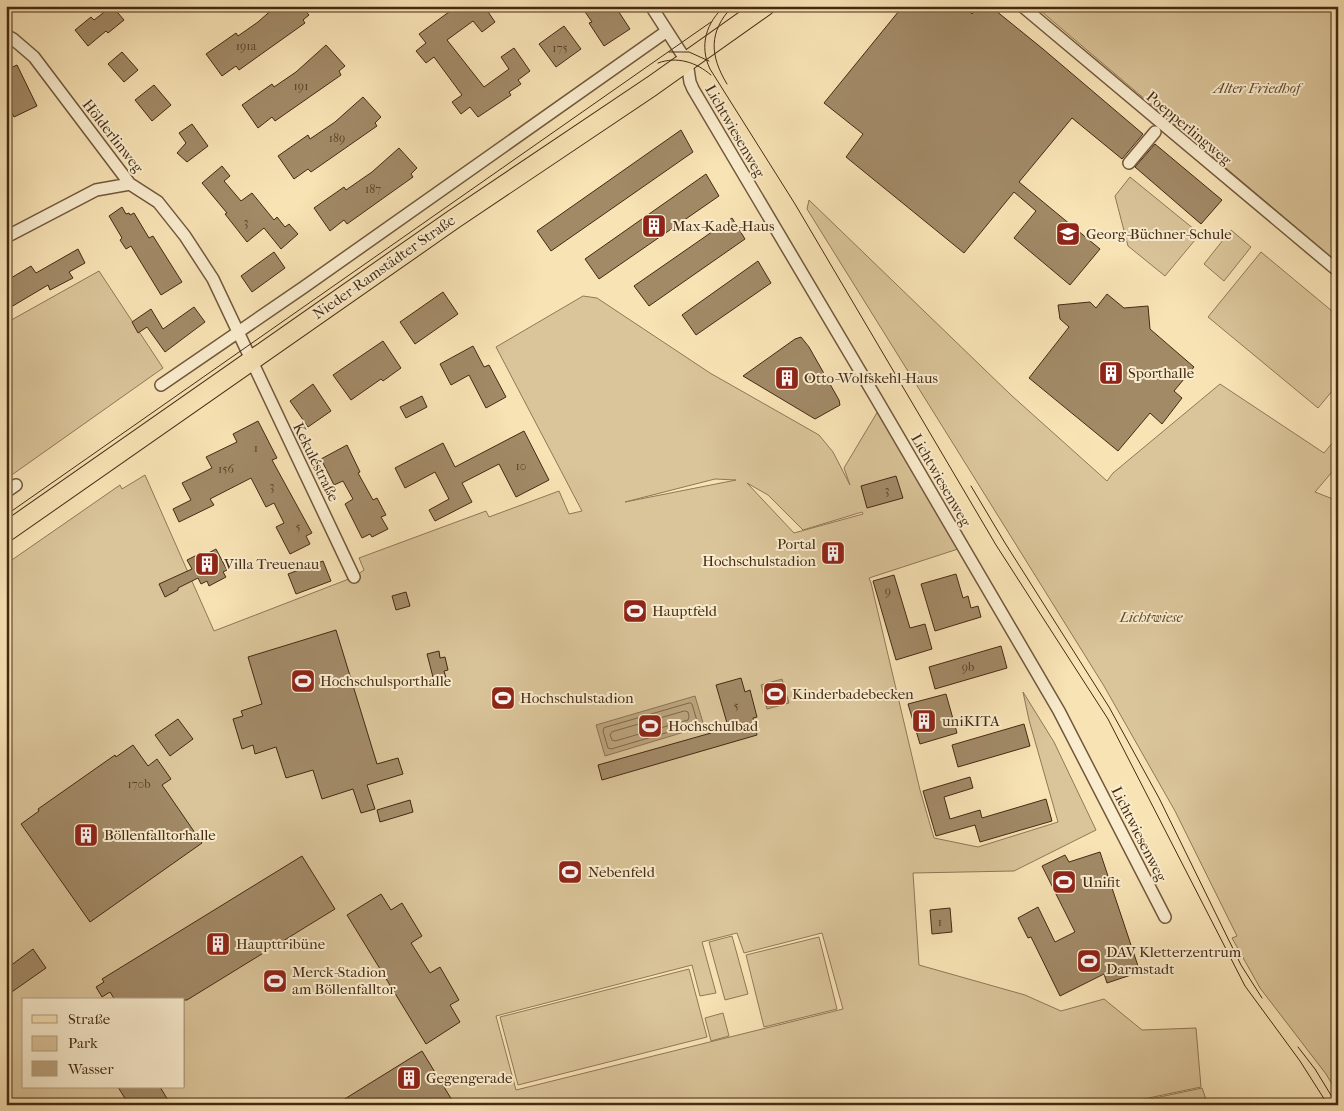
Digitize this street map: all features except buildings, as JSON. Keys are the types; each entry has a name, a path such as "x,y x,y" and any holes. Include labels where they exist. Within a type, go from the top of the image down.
{"main road":[{"name":"Nieder-Ramstädter Straße","path":"6,532 454,218 687,62 765,6"}],"street":[{"path":"651,6 687,62"},
{"name":"Poepperlingweg","path":"1022,6 1338,271"},
{"name":"Nieder-Ramstädter Straße","path":"161,385 238,333 667,31"},
{"name":"Hölderlinweg","path":"6,35 34,57 130,184 158,202 185,236 213,279 251,361"},
{"name":"Lichtwiesenweg","path":"687,62 693,89 1060,711 1165,917"},
{"path":"1129,163 1155,132"},
{"path":"6,237 96,190 130,184"},
{"name":"Kekuléstraße","path":"251,361 354,577"},
{"path":"6,492 16,485"}],"green space":[{"name":"Alter Friedhof","path":"1035,6 1338,6 1338,263"},
{"path":"1130,177 1200,234 1165,276 1128,246 1115,196"},
{"name":"Lichtwiese","path":"809,200 1011,395 1107,481 1113,473 1220,384 1324,453 1338,436 1338,465 1315,492 1338,501 1338,1094 1326,1074 1260,988 1232,938 1237,936 1175,811 1104,686 807,209"},
{"path":"1231,230 1251,247 1224,281 1204,264"},
{"path":"1261,252 1338,316 1338,384 1318,408 1208,317"},
{"path":"99,271 163,368 6,479 6,323"},
{"path":"583,296 597,298 710,373 819,435 833,452 850,485 844,468 878,411 958,549 869,578 920,790 934,838 978,847 1058,822 1023,692 1054,742 1096,830 1014,871 913,873 919,965 1025,995 1061,1011 1104,999 1142,1030 1196,1028 1201,1087 1115,1105 6,1105 6,564 120,485 122,489 145,475 214,631 354,577 364,570 359,558 486,511 489,517 559,491 569,514 582,511 496,347","holes":["715,479 736,480 625,502","747,483 768,495 803,530 862,512 863,514 794,533","737,933 744,953 822,933 843,1009 516,1090 496,1016 692,965 700,996 716,993 702,942"]},
{"path":"732,936 748,994 725,1000 709,942"},
{"path":"819,937 837,1009 764,1027 746,955"},
{"path":"689,969 707,1037 518,1085 500,1017"},
{"path":"723,1013 729,1036 711,1041 705,1018"},
{"path":"1202,1088 1208,1105 1122,1105"}],"water":[{"name":"Kinderbadebecken","path":"782,679 789,703 767,709 761,685"},
{"name":"Hochschulbad","path":"695,696 704,726 605,756 596,725"}],"tram line":[{"path":"725,6 713,19 706,35 705,52 710,69 795,204 996,545 1108,719 1245,986 1300,1061 1328,1105"},
{"path":"727,84 717,64 714,44 719,26 724,16 732,7"},
{"path":"6,515 711,22"},
{"path":"669,52 689,52 709,61"},
{"path":"658,63 679,60 693,64 711,75"},
{"path":"971,486 1109,707 1159,798 1241,965 1262,998"},
{"path":"1298,1047 1315,1069 1337,1105"}],"place":[{"name":"Max-Kade-Haus","path":"654,226"},
{"name":"Georg-Büchner-Schule","path":"1068,234"},
{"name":"Sporthalle","path":"1111,373"},
{"name":"Otto-Wolfskehl-Haus","path":"787,378"},
{"name":"Portal Hochschulstadion","path":"833,553"},
{"name":"Villa Treuenau","path":"207,564"},
{"name":"Hauptfeld","path":"635,611"},
{"name":"Hochschulsporthalle","path":"303,681"},
{"name":"Kinderbadebecken","path":"775,694"},
{"name":"Hochschulstadion","path":"503,698"},
{"name":"uniKITA","path":"924,721"},
{"name":"Hochschulbad","path":"650,726"},
{"name":"Böllenfalltorhalle","path":"86,835"},
{"name":"Nebenfeld","path":"570,872"},
{"name":"Unifit","path":"1064,882"},
{"name":"Haupttribüne","path":"218,944"},
{"name":"DAV Kletterzentrum Darmstadt","path":"1089,961"},
{"name":"Merck-Stadion am Böllenfalltor","path":"275,981"},
{"name":"Gegengerade","path":"409,1078"}]}
